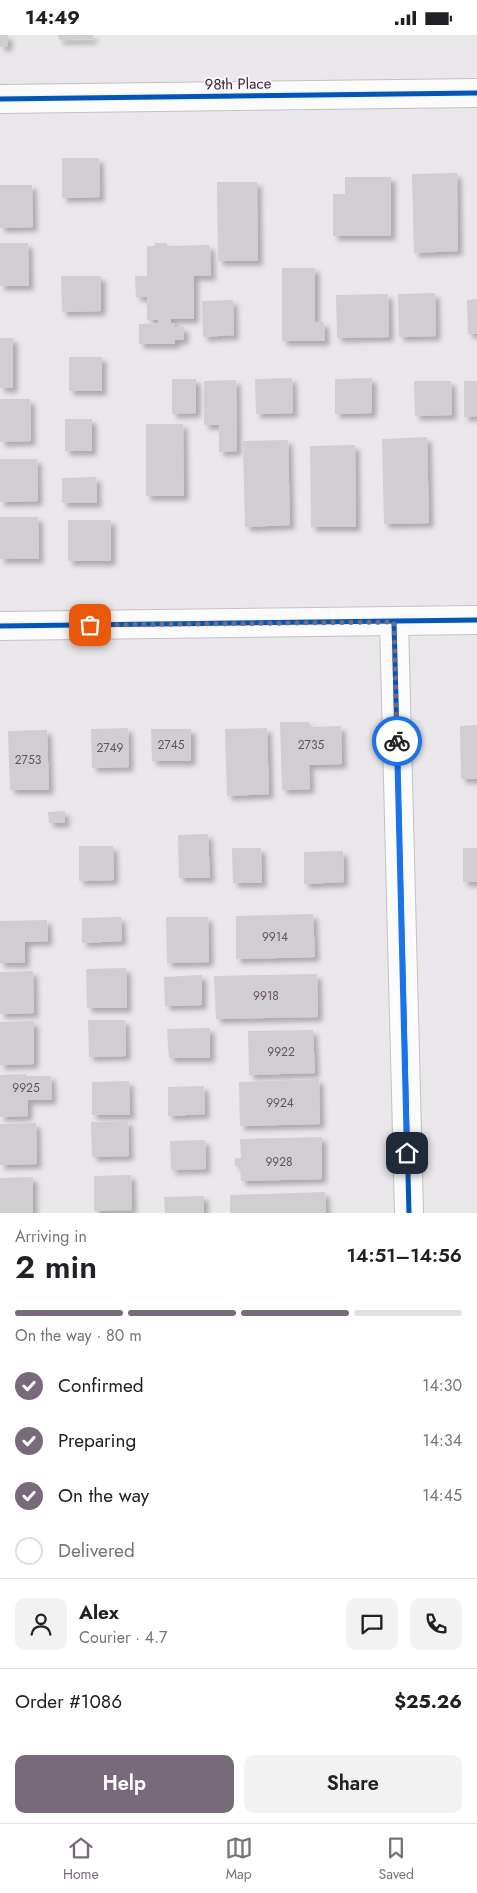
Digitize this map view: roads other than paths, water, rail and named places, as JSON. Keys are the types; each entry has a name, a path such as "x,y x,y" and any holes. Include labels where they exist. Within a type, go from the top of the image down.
{"street":[{"name":"98th Place","path":"0,99 477,93"},
{"path":"0,626 477,620"},
{"path":"394,622 408,1213"}]}
